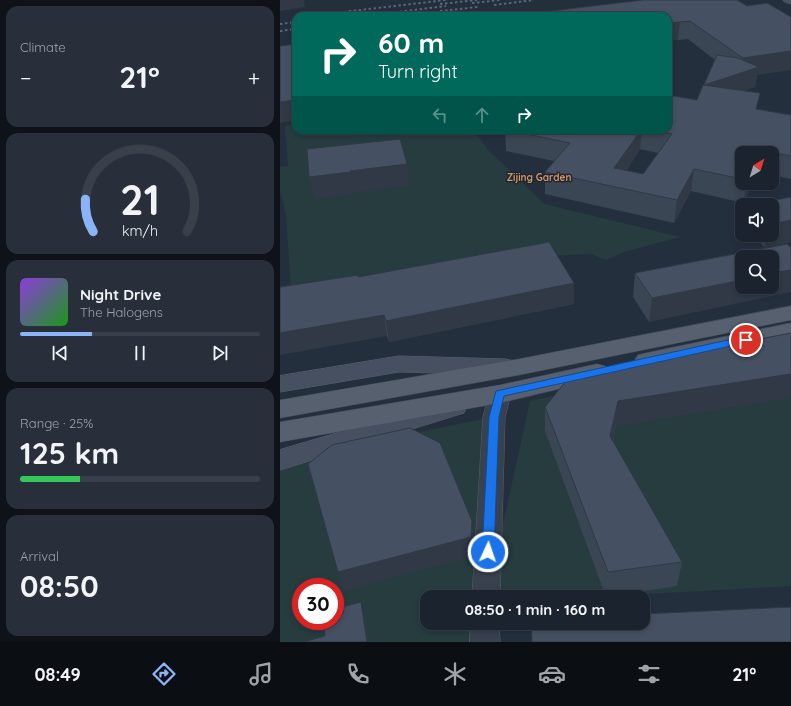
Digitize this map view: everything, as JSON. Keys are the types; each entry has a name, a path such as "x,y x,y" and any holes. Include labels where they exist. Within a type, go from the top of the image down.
{"main road":[{"path":"280,409 519,367 791,313"},
{"path":"280,432 500,394 791,330"}],"street":[{"path":"280,384 399,364 519,367"},
{"path":"280,460 500,394"},
{"path":"486,590 494,417 500,394"},
{"path":"485,630 485,642"}],"green space":[{"path":"292,125 292,134 477,134 488,150 545,204 680,237 624,252 606,260 591,254 548,256 291,292 286,214 280,191 280,167 288,166 285,126"},
{"path":"791,345 791,586 650,594 650,590 489,590 530,401"},
{"path":"494,417 486,590 420,590 420,630 485,630 485,642 280,642 280,465 354,445"}],"building":[{"path":"643,0 737,0 747,6 767,3 791,17 791,51 743,58 690,21 672,23 672,12 542,12"},
{"path":"292,44 292,100 280,102 280,46"},
{"path":"717,55 738,58 759,67 704,85"},
{"path":"703,85 760,93 756,109 791,115 791,156 779,154 779,146 735,146 735,178 694,169 677,200 545,172 570,143 526,134 638,134 614,168 643,174 672,134 672,96 697,100"},
{"path":"400,139 407,164 309,177 307,149"},
{"path":"791,197 791,220 779,223 779,199"},
{"path":"549,242 574,283 386,321 384,315 280,333 280,287 358,275 358,277"},
{"path":"787,244 791,248 791,270 779,272 779,250 756,250"},
{"path":"735,254 735,281 652,298 635,273"},
{"path":"791,333 791,374 618,401 610,436 682,562 608,572 545,407 570,376"},
{"path":"410,428 440,443 472,521 471,537 338,572 308,464 332,445"},
{"path":"361,602 367,642 303,642 325,636 324,630 344,630 344,607"},
{"path":"791,607 791,642 532,642 531,630 650,630 650,614"}],"railway":[{"path":"343,12 446,0"},
{"path":"440,4 477,0"},
{"path":"472,3 500,0"},
{"path":"494,5 534,0"},
{"path":"397,12 446,6"},
{"path":"440,11 478,7"},
{"path":"280,24 292,22"},
{"path":"280,31 292,30"}],"district":[{"name":"Zijing Garden","path":"539,177"}],"route":[{"path":"488,552 494,417 500,394 746,340"}]}
